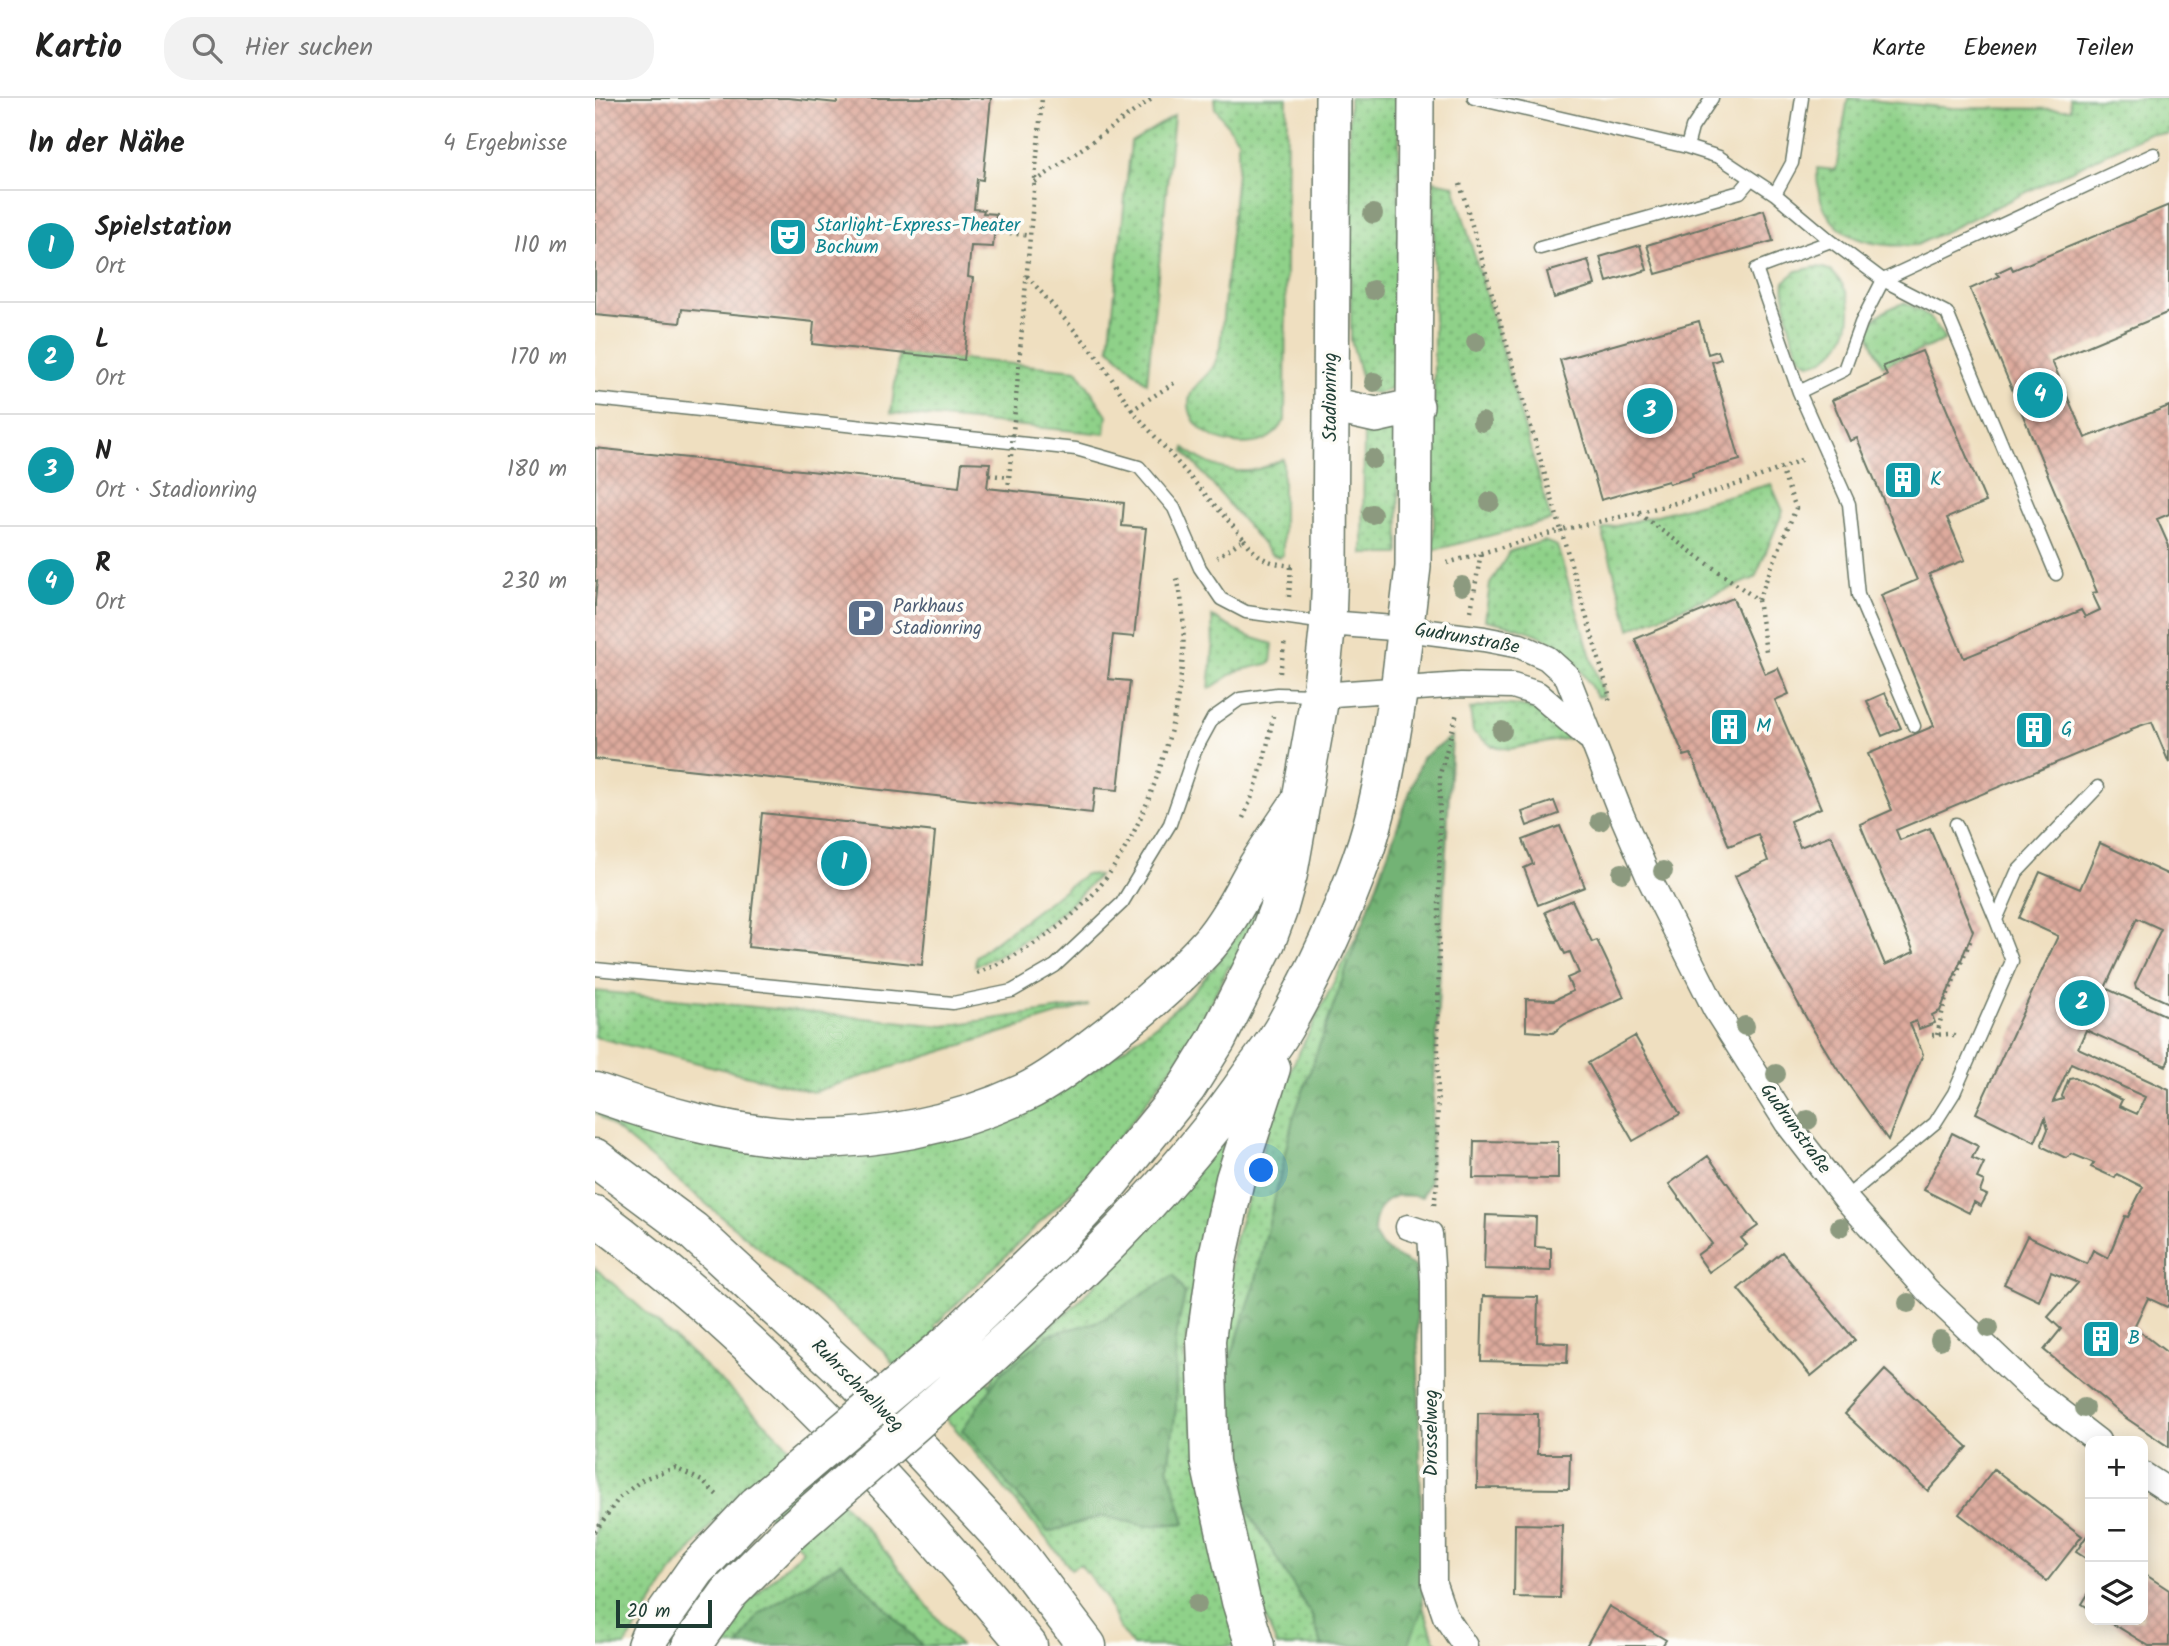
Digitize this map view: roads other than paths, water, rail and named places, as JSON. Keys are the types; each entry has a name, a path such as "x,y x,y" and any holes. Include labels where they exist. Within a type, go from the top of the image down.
{"highway":[{"path":"691,1646 729,1593 788,1534 976,1369 1081,1272 1143,1209 1234,1100 1285,1026 1319,962 1361,860 1387,761 1398,691"},
{"path":"646,1646 651,1634 696,1570 757,1504 950,1342 1052,1244 1095,1198 1187,1087 1217,1039 1266,942 1278,910 1288,874 1320,695"},
{"path":"595,1092 648,1110 733,1130 825,1139 862,1137 944,1122 1024,1093 1061,1072 1127,1021 1155,998 1209,943 1301,801"},
{"path":"1255,1646 1241,1601 1210,1462 1206,1340 1217,1261 1235,1179 1285,1026"},
{"name":"Ruhrschnellweg","path":"595,1158 693,1231 858,1383 1017,1553 1087,1646"},
{"path":"595,1215 676,1281 803,1396 887,1481 1028,1646"}],"main road":[{"name":"Stadionring","path":"1320,695 1331,566 1333,98"},
{"path":"1398,691 1413,567 1416,98"},
{"path":"1331,405 1376,415 1416,406"}],"street":[{"name":"Gudrunstraße","path":"1328,624 1406,629 1520,646 1547,658 1567,676 1649,878 1715,1009 1787,1123 1845,1198 1927,1290 2032,1390 2092,1436"},
{"name":"Gudrunstraße","path":"1320,695 1461,685 1513,686 1538,694 1594,743"},
{"name":"Drosselweg","path":"1419,1231 1433,1281 1434,1584 1445,1616 1465,1646"},
{"path":"2148,1477 2169,1491"}],"lane":[{"path":"1474,98 1687,147 1719,157 1775,194 1883,280 1947,313 2056,574"},
{"path":"1687,147 1692,128 1712,98"},
{"path":"1775,194 1792,163 1803,98"},
{"path":"1799,393 1844,370 1861,323 1883,280 2154,154"},
{"path":"1540,248 1740,192 1751,179"},
{"path":"1831,241 1756,269 1799,393 1849,504 1858,595 1914,726"},
{"path":"595,399 1076,449 1139,467 1174,508 1200,568 1221,598 1246,612 1328,624"},
{"path":"595,969 953,1003 1012,992 1055,966 1122,903 1170,824 1195,751 1213,718 1240,699 1277,694 1320,695"},
{"path":"1996,920 2017,872 2098,787"},
{"path":"1845,1198 1935,1123 1954,1093 2012,961 1956,824"}],"place":[{"name":"Starlight-Express-Theater Bochum","path":"788,237"},
{"name":"R","path":"2040,395"},
{"name":"N","path":"1650,411"},
{"name":"K","path":"1903,480"},
{"name":"Parkhaus Stadionring","path":"866,618"},
{"name":"M","path":"1729,727"},
{"name":"G","path":"2034,730"},
{"name":"Spielstation","path":"844,863"},
{"name":"L","path":"2082,1003"},
{"name":"B","path":"2101,1339"}]}
